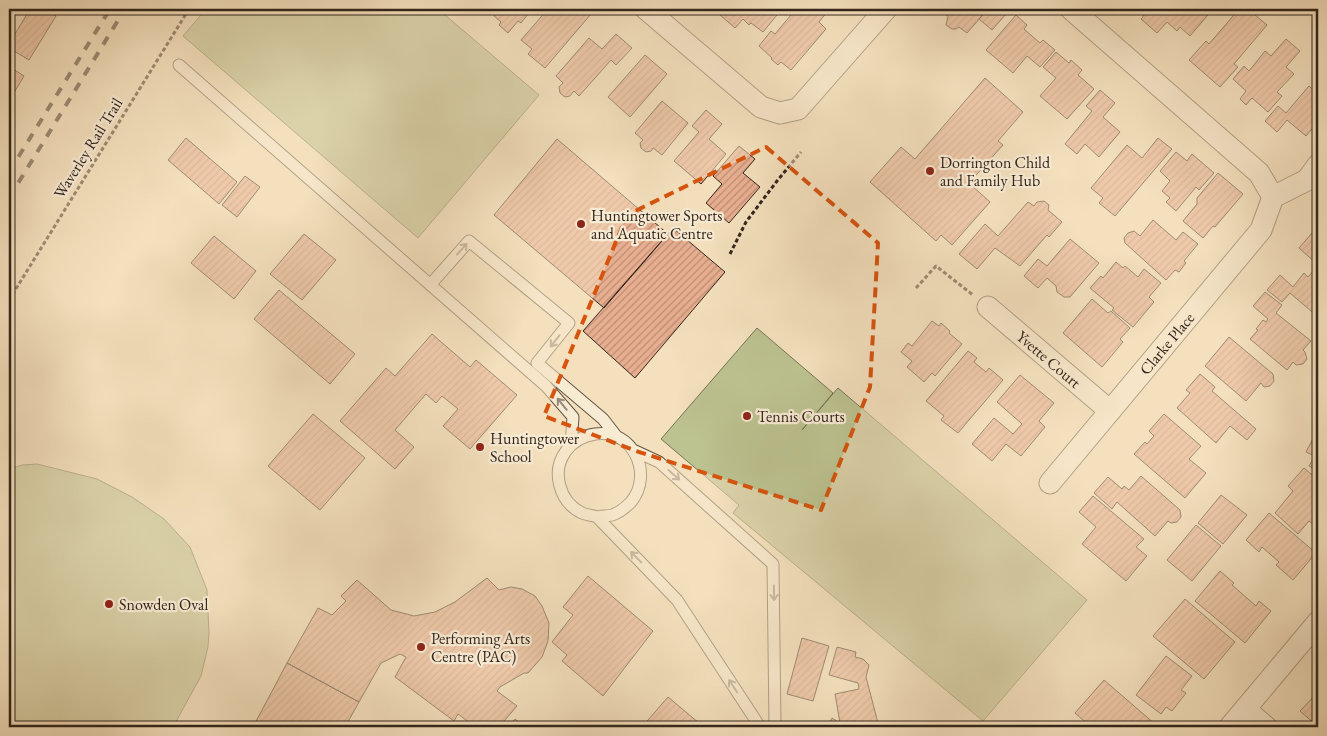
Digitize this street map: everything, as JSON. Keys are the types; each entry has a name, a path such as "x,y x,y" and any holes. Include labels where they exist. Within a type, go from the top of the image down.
{"street":[{"path":"646,9 761,107 780,113 798,109 886,9"},
{"path":"1071,9 1259,173 1273,197 1306,180 1318,165"},
{"name":"Clarke Place","path":"1050,483 1261,230 1273,197"},
{"name":"Yvette Court","path":"988,307 1110,411"},
{"path":"1230,727 1318,622"},
{"path":"1245,709 1266,727"}],"lane":[{"path":"179,66 554,395 572,418 571,445"},
{"path":"430,285 469,241 569,322 538,363 603,419 617,437"},
{"path":"603,434 617,437 633,450 640,464 641,480 636,495 626,507 613,515 597,517 582,513 570,504 562,494 558,481 558,468 563,456 571,445 588,435 603,434"},
{"path":"633,450 659,462 773,564 775,727"},
{"path":"597,517 676,600 760,727"}],"path":[{"name":"Waverley Rail Trail","path":"9,300 188,9"},
{"path":"730,254 746,222 801,152"},
{"path":"916,288 936,266 988,307"}],"highlighted area":[{"path":"766,147 878,243 870,387 821,510 636,451 544,416 627,215"}],"green space":[{"path":"206,9 438,9 539,95 418,238 183,36"},
{"path":"757,328 833,393 802,430 838,388 1087,600 983,721 733,513 739,505 661,439"},
{"name":"Snowden Oval","path":"37,464 97,479 132,497 164,519 190,547 207,590 208,647 201,676 173,727 9,727 9,469 22,465"}],"building":[{"path":"30,9 45,9 56,16 29,60 9,48 9,44"},
{"path":"499,9 532,9 521,23 518,21 508,33 499,25 501,22 494,16"},
{"path":"548,9 585,9 591,14 545,68 528,54 532,49 521,40"},
{"path":"725,9 782,9 763,32 751,23 749,25 743,19 735,28 720,15"},
{"path":"796,9 823,9 827,12 819,22 826,29 791,70 781,62 778,65 759,46 771,31 775,34"},
{"path":"939,9 988,9 967,33 959,27 952,29 946,25 948,16"},
{"path":"988,9 1000,9 1006,14 992,30 979,19"},
{"path":"1149,9 1213,9 1190,36 1180,27 1177,31 1167,22 1157,33 1141,19"},
{"path":"1239,9 1248,9 1267,25 1234,64 1238,67 1220,87 1189,60 1206,41 1209,44"},
{"path":"1016,15 1027,25 1024,29 1040,43 1043,40 1055,50 1040,67 1027,56 1013,73 986,50"},
{"path":"616,34 632,48 616,65 611,60 579,96 574,91 570,96 565,97 560,93 559,87 563,83 556,76 589,38 602,49"},
{"path":"1286,39 1300,51 1286,67 1294,74 1277,92 1282,96 1268,112 1252,98 1246,105 1240,99 1246,91 1233,79 1244,66 1249,71 1265,51 1271,56"},
{"path":"1056,52 1069,63 1071,60 1082,70 1078,75 1094,89 1067,119 1040,96 1056,78 1043,67"},
{"path":"645,55 667,74 630,117 608,97"},
{"path":"9,68 24,76 9,101"},
{"name":"Dorrington Child and Family Hub","path":"985,78 1023,112 998,141 1003,145 969,183 990,202 952,245 941,235 936,241 870,182 901,147 915,159"},
{"path":"1309,86 1318,94 1318,122 1306,136 1287,120 1277,132 1265,121 1278,106 1286,113"},
{"path":"1100,90 1115,103 1103,117 1120,132 1099,157 1085,144 1077,154 1065,144 1092,111 1086,106"},
{"path":"662,101 688,123 662,155 653,148 651,151 646,152 641,148 640,143 643,140 635,133"},
{"path":"706,110 722,124 709,139 726,154 701,184 674,161 699,132 692,126"},
{"path":"186,138 237,182 219,204 168,160"},
{"path":"1158,138 1172,149 1115,216 1099,203 1103,198 1091,188 1127,145 1142,158"},
{"name":"Huntingtower Sports and Aquatic Centre","path":"557,139 668,234 604,308 494,215"},
{"path":"739,146 755,159 743,173 760,187 729,223 706,203 722,184 713,176"},
{"path":"1176,152 1187,161 1192,154 1214,173 1199,190 1196,187 1176,211 1166,202 1170,198 1162,191 1170,181 1160,171"},
{"path":"1218,173 1243,194 1203,238 1183,221 1197,204 1197,198"},
{"path":"245,176 260,187 237,217 222,205"},
{"path":"1044,201 1049,205 1048,210 1062,222 1049,237 1047,235 1020,266 995,248 977,269 959,254 985,224 998,236 1028,202 1034,206 1037,202"},
{"path":"1153,220 1176,240 1183,232 1198,244 1184,261 1186,263 1179,272 1175,270 1166,280 1125,243 1124,238 1128,233 1134,231 1140,236"},
{"path":"1318,226 1318,263 1317,264 1299,248"},
{"path":"673,228 725,272 635,378 583,331"},
{"path":"304,234 336,260 302,300 270,274"},
{"path":"214,236 256,271 234,299 191,263"},
{"path":"1070,239 1099,263 1070,297 1064,297 1057,292 1056,286 1047,278 1038,288 1024,276 1038,259 1047,266"},
{"path":"1116,262 1123,268 1125,266 1138,277 1144,269 1161,283 1149,297 1154,302 1133,327 1112,310 1114,308 1090,288 1101,276 1103,278"},
{"path":"1317,267 1318,317 1290,293 1282,302 1267,290 1280,275 1293,287 1304,273 1308,277"},
{"path":"279,290 355,354 330,384 254,319"},
{"path":"1265,292 1282,305 1276,313 1311,341 1303,350 1307,359 1303,364 1296,365 1293,362 1287,370 1250,339 1258,330 1256,329 1263,320 1266,322 1268,319 1253,306"},
{"path":"1092,299 1108,313 1111,311 1130,328 1120,339 1123,342 1102,367 1063,333"},
{"path":"932,321 939,326 941,323 962,344 935,376 932,373 924,382 907,367 912,361 901,352 908,343 912,346"},
{"path":"432,334 470,367 476,360 517,395 470,449 443,426 458,409 442,396 436,403 426,394 395,430 414,447 395,469 340,421 386,368 395,376"},
{"path":"1229,337 1273,374 1274,381 1270,386 1264,387 1261,383 1246,401 1205,366"},
{"path":"968,351 977,358 974,362 986,372 989,368 1003,380 958,433 941,420 944,416 926,401"},
{"path":"1200,374 1215,387 1212,391 1256,429 1247,440 1230,426 1216,443 1177,408 1190,393 1186,390"},
{"path":"1020,375 1054,403 1039,421 1045,427 1021,456 1006,444 992,461 972,444 994,418 1013,434 1022,424 997,402"},
{"path":"313,414 365,458 320,510 268,466"},
{"path":"1164,414 1201,446 1189,459 1206,473 1185,498 1134,454 1145,442 1147,444 1154,436 1149,431"},
{"path":"1318,429 1318,471 1309,466 1315,456 1306,452"},
{"path":"1304,468 1318,480 1318,529 1309,521 1298,534 1275,513 1293,491 1288,486"},
{"path":"1141,476 1180,510 1181,517 1177,522 1171,523 1168,521 1155,536 1117,502 1112,509 1094,493 1108,477 1122,489 1124,486 1129,490"},
{"path":"1221,495 1247,515 1223,544 1198,523"},
{"path":"1093,496 1144,539 1136,547 1147,556 1126,581 1082,544 1096,527 1079,512"},
{"path":"1269,513 1316,553 1293,580 1276,565 1279,562 1262,547 1259,552 1246,540"},
{"path":"1196,525 1221,546 1192,581 1167,560"},
{"path":"1220,571 1234,583 1232,585 1256,606 1259,601 1271,611 1245,643 1195,601"},
{"path":"588,576 653,631 603,696 562,661 567,655 552,642 573,615 563,607"},
{"name":"Performing Arts Centre (PAC)","path":"487,578 499,590 511,587 522,589 535,596 542,606 549,623 548,641 542,657 528,673 524,673 500,687 497,691 517,706 499,727 475,727 458,714 454,721 395,677 406,657 400,654 381,663 359,702 287,663 318,608 332,615 346,601 341,596 357,580 391,610 414,616 435,612 455,602"},
{"path":"1185,599 1235,642 1204,679 1153,636"},
{"path":"802,638 829,646 813,701 787,694"},
{"path":"837,647 856,652 855,657 863,659 869,665 866,677 879,727 827,727 832,718 840,723 835,694 859,689 858,683 829,675"},
{"path":"1166,656 1192,676 1181,690 1186,693 1172,711 1166,707 1161,714 1136,695"},
{"path":"287,663 359,702 345,727 253,727"},
{"path":"1104,680 1156,725 1155,727 1091,727 1075,713"},
{"path":"1318,692 1318,727 1300,711"},
{"path":"668,697 699,723 695,727 642,727"},
{"path":"515,719 525,727 508,727"}],"railway":[{"path":"9,172 110,9"},
{"path":"9,198 125,9"}],"place":[{"name":"Dorrington Child and Family Hub","path":"930,171"},
{"name":"Huntingtower Sports and Aquatic Centre","path":"581,224"},
{"name":"Tennis Courts","path":"747,416"},
{"name":"Huntingtower School","path":"480,447"},
{"name":"Snowden Oval","path":"109,604"},
{"name":"Performing Arts Centre (PAC)","path":"421,647"}]}
